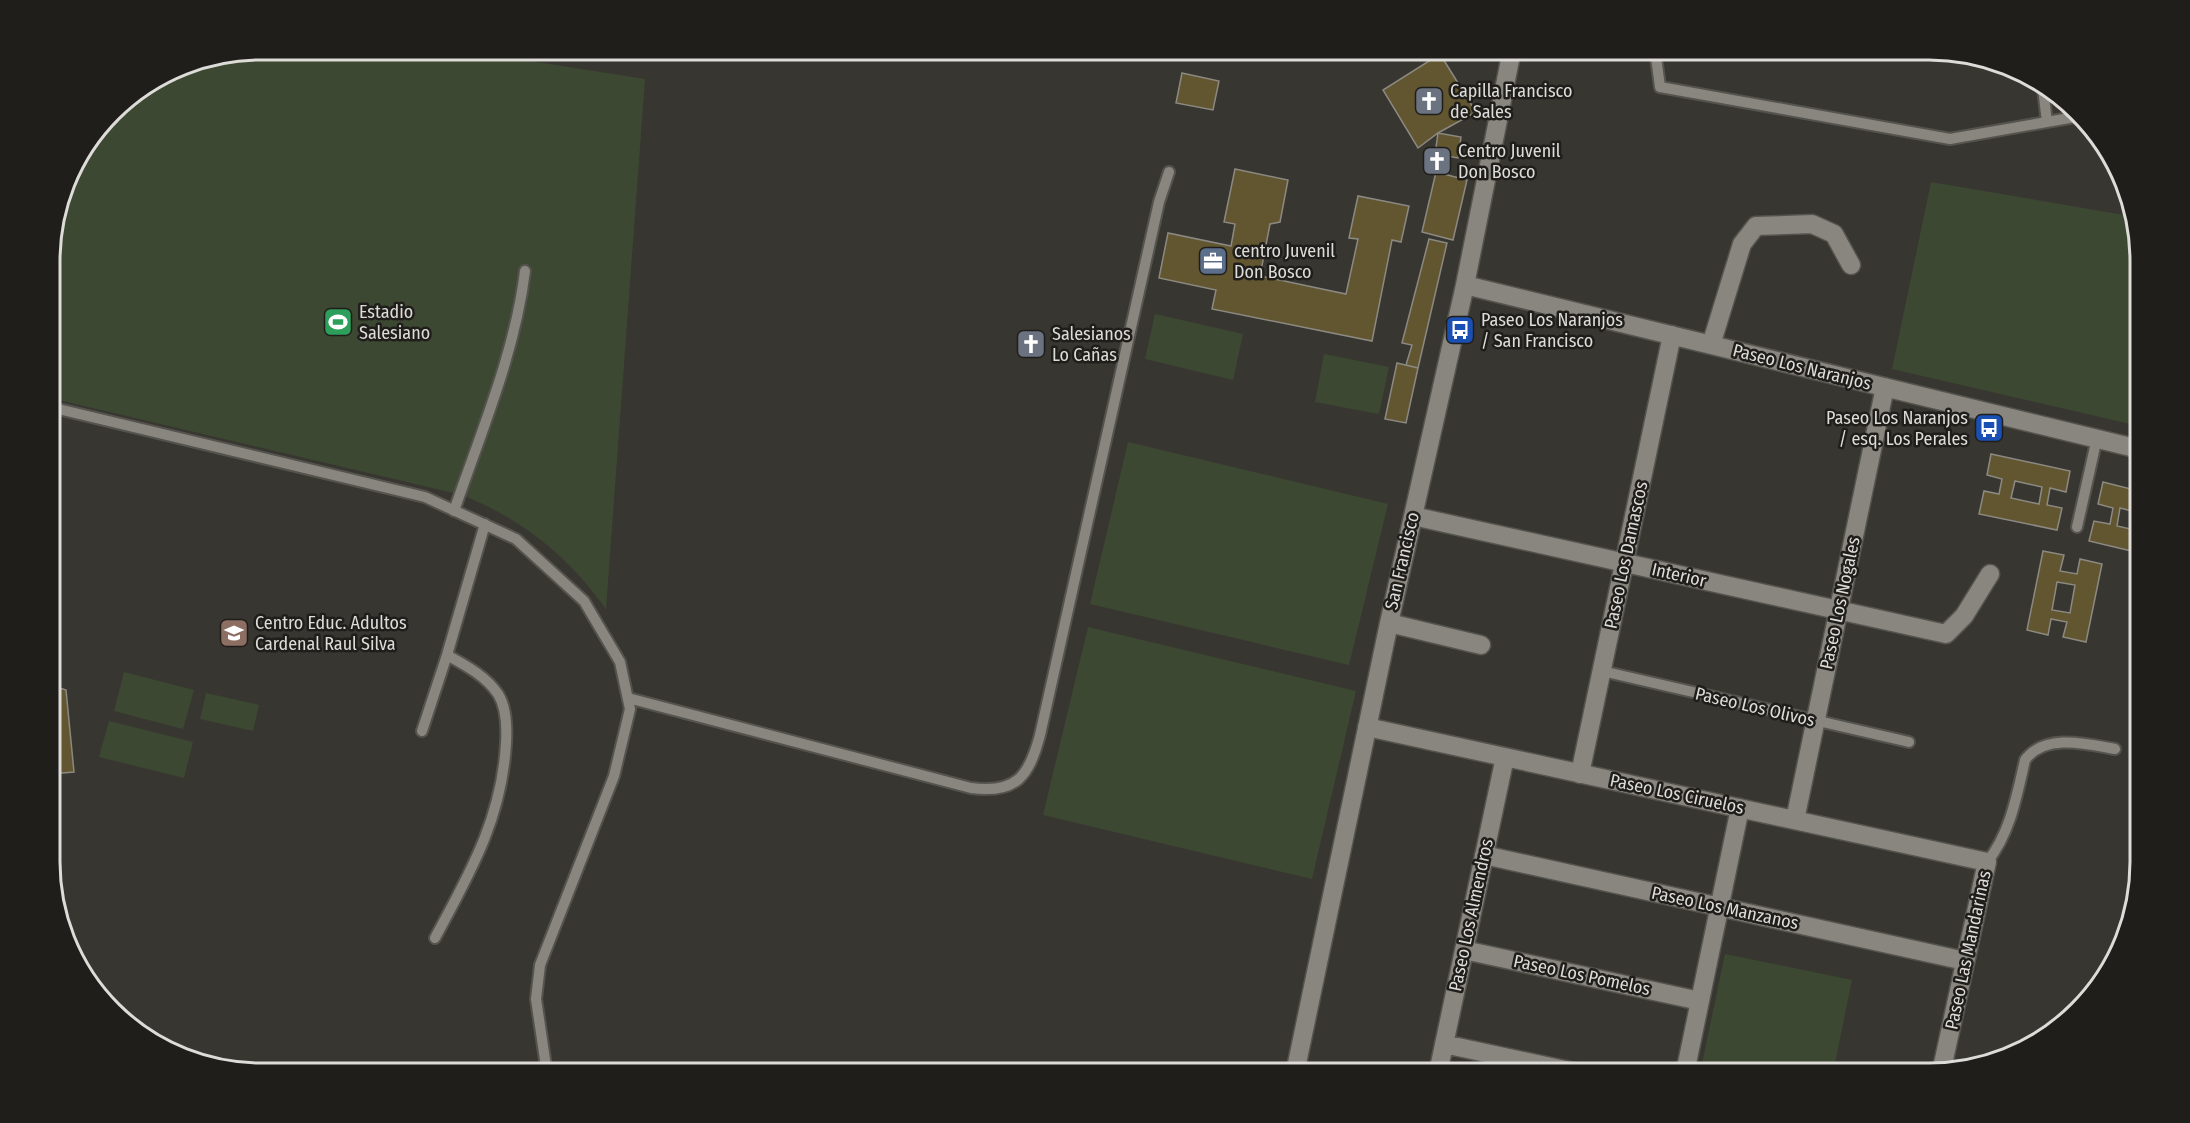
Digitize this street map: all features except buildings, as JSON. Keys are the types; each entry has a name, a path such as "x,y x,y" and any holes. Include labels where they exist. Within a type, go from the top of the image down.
{"street":[{"name":"San Francisco","path":"1297,1063 1510,60"},
{"path":"1711,345 1742,244 1756,226 1812,224 1834,234 1851,265"},
{"name":"Paseo Los Naranjos","path":"1464,285 2130,447"},
{"name":"Paseo Los Damascos","path":"1580,774 1672,335"},
{"name":"Paseo Los Nogales","path":"1795,820 1885,387"},
{"name":"Interior","path":"1413,516 1946,634 1964,616 1990,574"},
{"path":"1389,623 1481,645"},
{"name":"Paseo Los Ciruelos","path":"1367,728 1987,862"},
{"name":"Paseo Los Almendros","path":"1440,1063 1505,757"},
{"path":"1687,1063 1740,808"},
{"name":"Paseo Los Manzanos","path":"1484,855 1965,961"},
{"name":"Paseo Las Mandarinas","path":"1943,1063 1987,862"},
{"name":"Paseo Los Pomelos","path":"1464,950 1700,1000"},
{"path":"1444,1044 1533,1063"}],"lane":[{"path":"1656,60 1660,87 1950,139 2070,118"},
{"path":"2044,96 2047,122"},
{"path":"628,698 971,788 990,790 1006,788 1026,772 1033,760 1040,735 1156,214 1169,172"},
{"path":"454,511 511,344 520,309 525,271"},
{"path":"60,409 425,497 516,539 584,601 621,662 630,709 614,776 540,965 536,999 546,1063"},
{"path":"2077,527 2097,438"},
{"path":"422,731 447,655 484,524"},
{"path":"435,938 472,868 491,825 500,797 507,730 504,707 498,693 467,666 447,655"},
{"name":"Paseo Los Olivos","path":"1602,671 1909,742"},
{"path":"1987,862 1996,851 2009,822 2025,760 2030,753 2055,743 2070,742 2115,749"}],"green space":[{"name":"Estadio Salesiano","path":"261,60 524,60 645,79 606,609 576,572 542,541 504,515 462,495 60,400 60,247 67,209 75,184 101,138 138,101 184,75 221,64"},
{"path":"1931,182 2124,215 2130,261 2130,424 1892,369"},
{"path":"1155,314 1243,334 1233,380 1145,359"},
{"path":"1324,354 1389,367 1379,414 1315,402"},
{"path":"1128,442 1388,504 1349,665 1090,604"},
{"path":"1088,627 1356,691 1312,879 1043,815"},
{"path":"124,672 194,690 183,729 114,711"},
{"path":"206,693 259,705 253,731 200,719"},
{"path":"109,721 193,742 184,778 99,757"},
{"path":"1725,954 1852,980 1835,1063 1702,1063"}],"place":[{"name":"Capilla Francisco de Sales","path":"1429,101"},
{"name":"Centro Juvenil Don Bosco","path":"1437,161"},
{"name":"centro Juvenil Don Bosco","path":"1213,261"},
{"name":"Estadio Salesiano","path":"338,322"},
{"name":"Paseo Los Naranjos / San Francisco","path":"1460,330"},
{"name":"Salesianos Lo Cañas","path":"1031,344"},
{"name":"Paseo Los Naranjos / esq. Los Perales","path":"1989,428"},
{"name":"Centro Educ. Adultos Cardenal Raul Silva","path":"234,633"}]}
